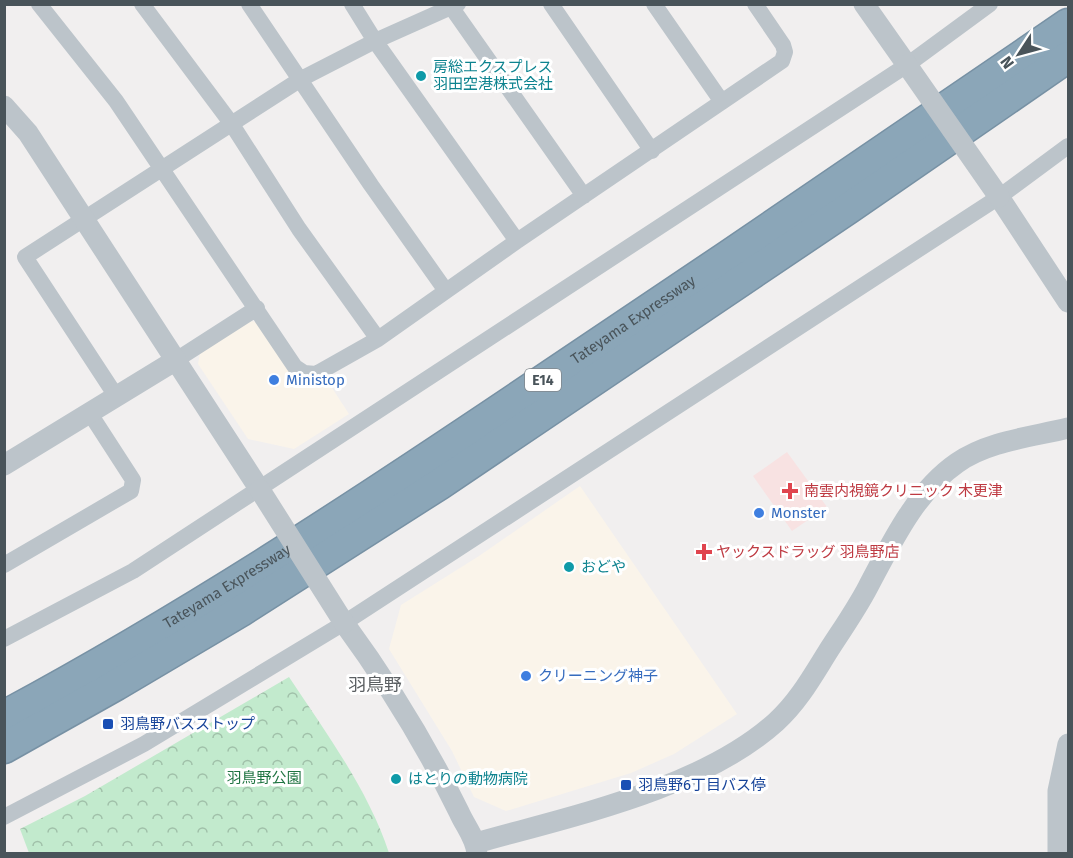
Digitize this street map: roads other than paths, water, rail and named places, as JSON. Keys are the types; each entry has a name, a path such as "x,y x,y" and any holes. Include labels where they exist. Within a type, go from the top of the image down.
{"highway":[{"name":"Tateyama Expressway","path":"4,716 221,591 420,463 1068,24"},
{"name":"Tateyama Expressway","path":"4,748 241,611 440,484 1068,57"}],"street":[{"path":"39,4 116,101 295,367 304,373 316,374 378,339 517,241 782,61 785,52 783,45 755,4"},
{"path":"142,4 231,123 299,229 378,339"},
{"path":"249,4 371,185 446,291"},
{"path":"352,4 375,41 517,241"},
{"path":"552,4 652,151"},
{"path":"654,4 722,102"},
{"path":"864,4 999,197 1068,302"},
{"path":"4,639 133,571 260,490 907,65 990,4"},
{"path":"116,396 26,257 301,79 375,41 453,6 584,196"},
{"path":"4,106 28,133 344,622 382,675 438,769 477,848 638,796 708,767 749,744 779,719 799,697 854,611 915,506 937,479 957,462 980,450 1068,428"},
{"path":"4,818 144,744 344,622 999,197 1068,146"},
{"path":"4,465 176,360 256,308"},
{"path":"4,565 131,491 133,480 89,412"},
{"path":"1058,854 1063,824 1058,791 1068,744"}],"place":[{"name":"房総エクスプレス 羽田空港株式会社","path":"421,76"},
{"name":"Ministop","path":"274,380"},
{"name":"南雲内視鏡クリニック 木更津","path":"790,491"},
{"name":"Monster","path":"759,513"},
{"name":"ヤックスドラッグ 羽鳥野店","path":"704,552"},
{"name":"おどや","path":"569,567"},
{"name":"クリーニング神子","path":"526,676"},
{"name":"羽鳥野バスストップ","path":"108,724"},
{"name":"はとりの動物病院","path":"396,779"},
{"name":"羽鳥野6丁目バス停","path":"626,785"}],"district":[{"name":"羽鳥野","path":"375,685"}],"park label":[{"name":"羽鳥野公園","path":"264,778"}]}
